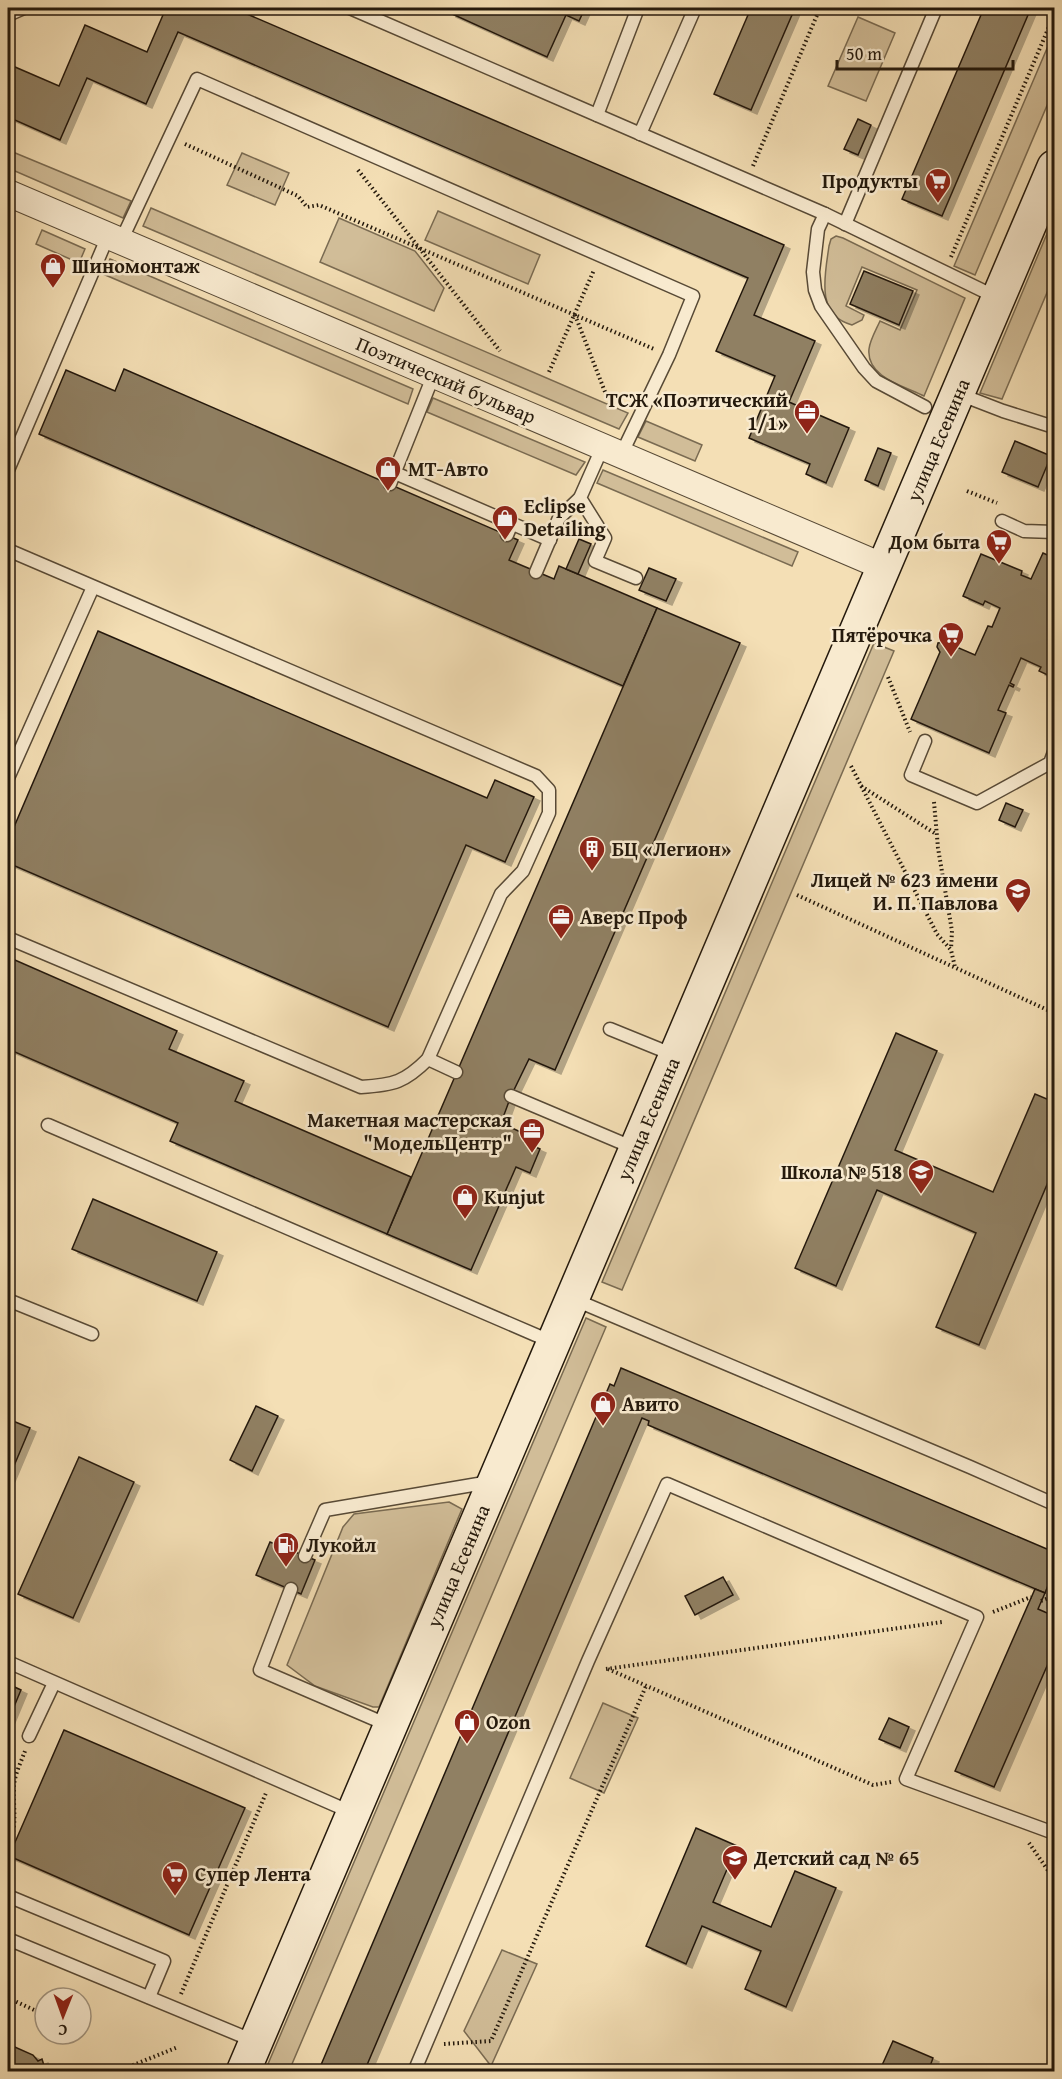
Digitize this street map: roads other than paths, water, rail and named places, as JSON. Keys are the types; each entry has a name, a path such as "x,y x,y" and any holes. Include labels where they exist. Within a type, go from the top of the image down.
{"street":[{"name":"улица Есенина","path":"243,2072 1054,167"},
{"name":"Поэтический бульвар","path":"8,193 884,567"}],"lane":[{"path":"8,15 24,8"},
{"path":"350,8 825,214 998,299"},
{"path":"597,115 638,8"},
{"path":"640,134 695,8"},
{"path":"844,224 936,8"},
{"path":"8,470 115,238 170,137 197,79 693,296 669,355 612,451 580,498 559,518 536,572"},
{"path":"825,214 818,229 813,272 815,290 822,306 864,368 876,381 925,407"},
{"path":"434,374 393,479 510,529 550,540"},
{"path":"958,393 1003,411 1054,427"},
{"path":"580,498 605,538 595,561 636,579"},
{"path":"1002,521 1024,531 1054,532"},
{"path":"8,550 536,776 549,790 549,813 523,871 501,894 428,1059 411,1076 386,1086 362,1087 8,938"},
{"path":"8,778 93,587"},
{"path":"925,741 911,775 977,803 1050,764 1054,752"},
{"path":"610,1029 675,1056"},
{"path":"428,1059 456,1072"},
{"path":"511,1096 635,1149"},
{"path":"48,1125 553,1343"},
{"path":"572,1299 1054,1504"},
{"path":"8,1300 92,1334"},
{"path":"305,1556 325,1510 494,1481"},
{"path":"414,2072 588,1660 667,1484 977,1617 906,1779 1054,1833"},
{"path":"291,1589 260,1671 390,1725"},
{"path":"8,1662 353,1813"},
{"path":"29,1736 54,1683"},
{"path":"8,1896 164,1961 149,1997"},
{"path":"8,1939 255,2041"}],"place":[{"name":"Продукты","path":"938,204"},
{"name":"Шиномонтаж","path":"53,289"},
{"name":"ТСЖ «Поэтический 1/1»","path":"807,435"},
{"name":"МТ-Авто","path":"388,492"},
{"name":"Eclipse Detailing","path":"505,541"},
{"name":"Дом быта","path":"999,565"},
{"name":"Пятёрочка","path":"951,658"},
{"name":"БЦ «Легион»","path":"592,872"},
{"name":"Лицей № 623 имени И. П. Павлова","path":"1018,914"},
{"name":"Аверс Проф","path":"561,940"},
{"name":"Макетная мастерская \"МодельЦентр\"","path":"532,1154"},
{"name":"Школа № 518","path":"921,1195"},
{"name":"Kunjut","path":"465,1220"},
{"name":"Авито","path":"603,1427"},
{"name":"Лукойл","path":"286,1568"},
{"name":"Ozon","path":"467,1745"},
{"name":"Детский сад № 65","path":"735,1881"},
{"name":"Супер Лента","path":"175,1897"}]}
